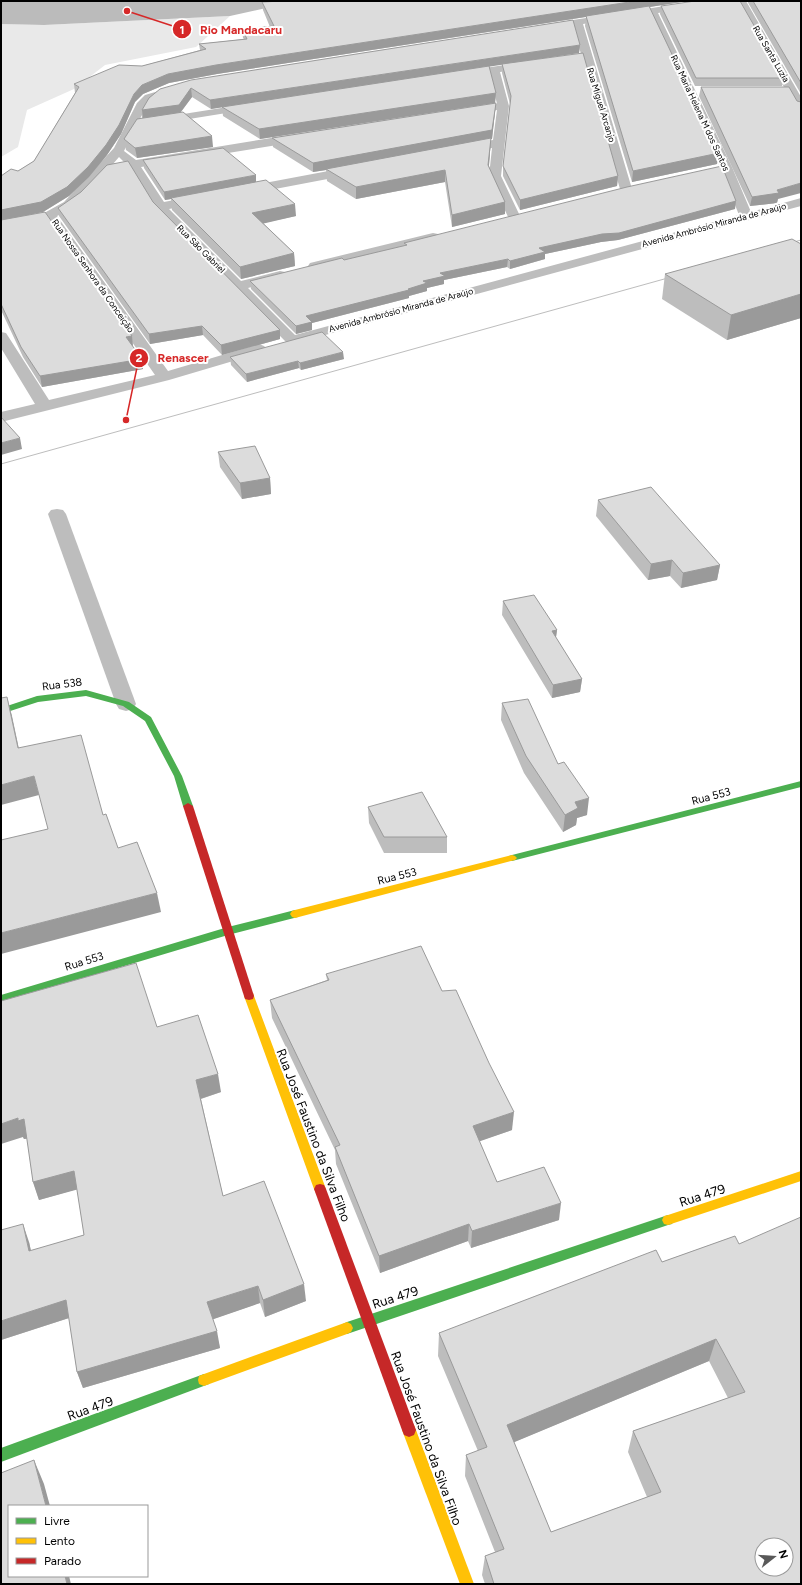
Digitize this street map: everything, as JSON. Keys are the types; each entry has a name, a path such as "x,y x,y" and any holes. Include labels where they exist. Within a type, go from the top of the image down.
{"street":[{"path":"531,29 717,1"},
{"name":"Rua Santa Luzia","path":"740,1 801,107"},
{"name":"Rua Maria Helena M dos Santos","path":"652,11 726,167 746,216"},
{"name":"Rua Miguel Arcanjo","path":"577,22 626,189"},
{"path":"447,76 586,56"},
{"path":"494,69 503,106 495,176 514,216"},
{"path":"1,225 50,215 69,205 119,150 133,125 141,105 149,97 189,85"},
{"path":"690,91 706,91"},
{"path":"777,91 792,91"},
{"path":"133,125 266,104"},
{"path":"456,114 503,106"},
{"path":"103,169 314,136"},
{"path":"453,151 498,143"},
{"name":"Rua São Gabriel","path":"119,150 133,164 160,207 292,340"},
{"path":"231,193 370,167"},
{"path":"710,170 726,167"},
{"path":"611,192 641,185"},
{"path":"160,207 215,196"},
{"name":"Avenida Ambrósio Miranda de Araújo","path":"1,417 44,405 164,377 292,340 801,202"},
{"path":"498,220 529,213"},
{"name":"Rua Nossa Senhora da Conceição","path":"50,215 164,377"},
{"path":"238,286 445,234"},
{"path":"1,336 44,405"},
{"path":"57,514 126,704"},
{"name":"Rua 538","path":"1,711 37,699 86,693 126,704"},
{"name":"Rua José Faustino da Silva Filho","path":"126,704 148,719 178,776 254,1015 370,1319 467,1584"},
{"name":"Rua 553","path":"1,999 228,931 801,784"},
{"name":"Rua 479","path":"1,1455 370,1319 801,1176"}],"shaded area":[{"path":"1,1 297,1 230,16 44,25 1,24"},
{"path":"230,16 196,47 105,65 74,89 27,110 18,147 1,157 1,24 44,25"}],"building":[{"path":"636,1 216,65 168,74 142,85 134,94 119,125 106,145 88,167 67,187 41,202 1,210 1,176 11,169 18,171 34,161 79,87 74,84 119,65 142,66 206,49 199,44 247,39 242,29 274,26 262,2"},
{"path":"695,1 740,1 784,78 696,78 661,6"},
{"path":"753,1 801,1 801,83"},
{"path":"649,6 719,153 633,171 586,16"},
{"path":"573,20 580,45 210,100 191,88 179,105 142,110 149,98 160,89 191,80"},
{"path":"583,53 618,176 520,200 503,166 511,96 502,64"},
{"path":"489,66 496,93 259,129 222,107"},
{"path":"701,87 789,87 797,101 801,102 801,183 777,190 779,193 752,197"},
{"path":"496,103 492,130 313,163 272,138"},
{"path":"183,112 212,136 135,148 124,139 137,119"},
{"path":"491,138 488,165 505,202 452,215 445,170 356,187 326,169"},
{"path":"223,148 256,175 164,192 143,160"},
{"path":"128,161 153,202 280,330 221,345 202,326 149,334 58,208 81,192 107,165"},
{"path":"722,166 736,201 619,233 602,234 539,248 545,252 510,261 508,259 440,273 445,276 423,281 427,283 408,289 409,290 306,316 312,322 296,326 250,281 342,258 344,260 407,245 404,243 627,187"},
{"path":"266,180 295,204 252,213 294,253 240,267 171,198"},
{"path":"45,212 132,336 126,337 142,359 40,376 21,347 1,304 1,220"},
{"path":"792,239 801,244 801,294 731,315 665,274"},
{"path":"322,332 343,352 300,363 298,361 246,374 230,357"},
{"path":"1,417 20,438 1,443"},
{"path":"255,446 270,478 240,483 218,452"},
{"path":"651,487 720,565 683,573 672,560 651,564 598,500"},
{"path":"534,595 557,630 552,631 582,679 553,685 503,601"},
{"path":"7,697 18,748 81,735 103,815 106,814 118,848 137,842 157,893 1,933 1,840 48,829 34,776 1,785 1,698"},
{"path":"528,699 558,764 564,762 589,798 575,802 578,808 565,815 526,756 502,703"},
{"path":"422,792 447,837 384,837 368,807"},
{"path":"421,946 442,991 456,990 489,1063 514,1112 473,1126 497,1182 544,1167 561,1203 472,1231 469,1224 379,1256 335,1147 340,1145 270,1000 329,980 326,974"},
{"path":"136,963 157,1027 198,1015 218,1074 196,1080 223,1196 264,1181 304,1284 263,1300 258,1286 207,1302 217,1331 77,1372 66,1300 1,1321 1,1230 23,1224 29,1251 84,1235 74,1171 33,1182 24,1119 18,1121 18,1118 1,1124 1,1001"},
{"path":"801,1217 801,1584 494,1584 485,1556 504,1549 466,1455 487,1447 439,1333 656,1250 662,1262 735,1236 739,1244","holes":["716,1339 745,1392 633,1431 661,1492 551,1532 507,1425"]},
{"path":"34,1460 46,1505 8,1505 8,1577 65,1577 67,1584 1,1584 1,1473"}],"tram line":[{"path":"787,244 801,240"},
{"path":"1,464 675,276"}],"traffic: fast":[{"path":"1,711 37,699 86,693 126,704 148,719 178,776 188,806"},
{"path":"512,858 801,784"},
{"path":"1,999 228,931 295,914"},
{"path":"347,1328 668,1220"},
{"path":"1,1455 204,1380"}],"traffic: slow":[{"path":"295,914 512,858"},
{"path":"249,996 320,1189"},
{"path":"668,1220 801,1176"},
{"path":"204,1380 347,1328"},
{"path":"409,1430 467,1584"}],"traffic: jam":[{"path":"188,806 249,996"},
{"path":"320,1189 409,1430"}],"place":[{"name":"Rio Mandacaru","path":"127,11"},
{"name":"Renascer","path":"126,420"}]}
